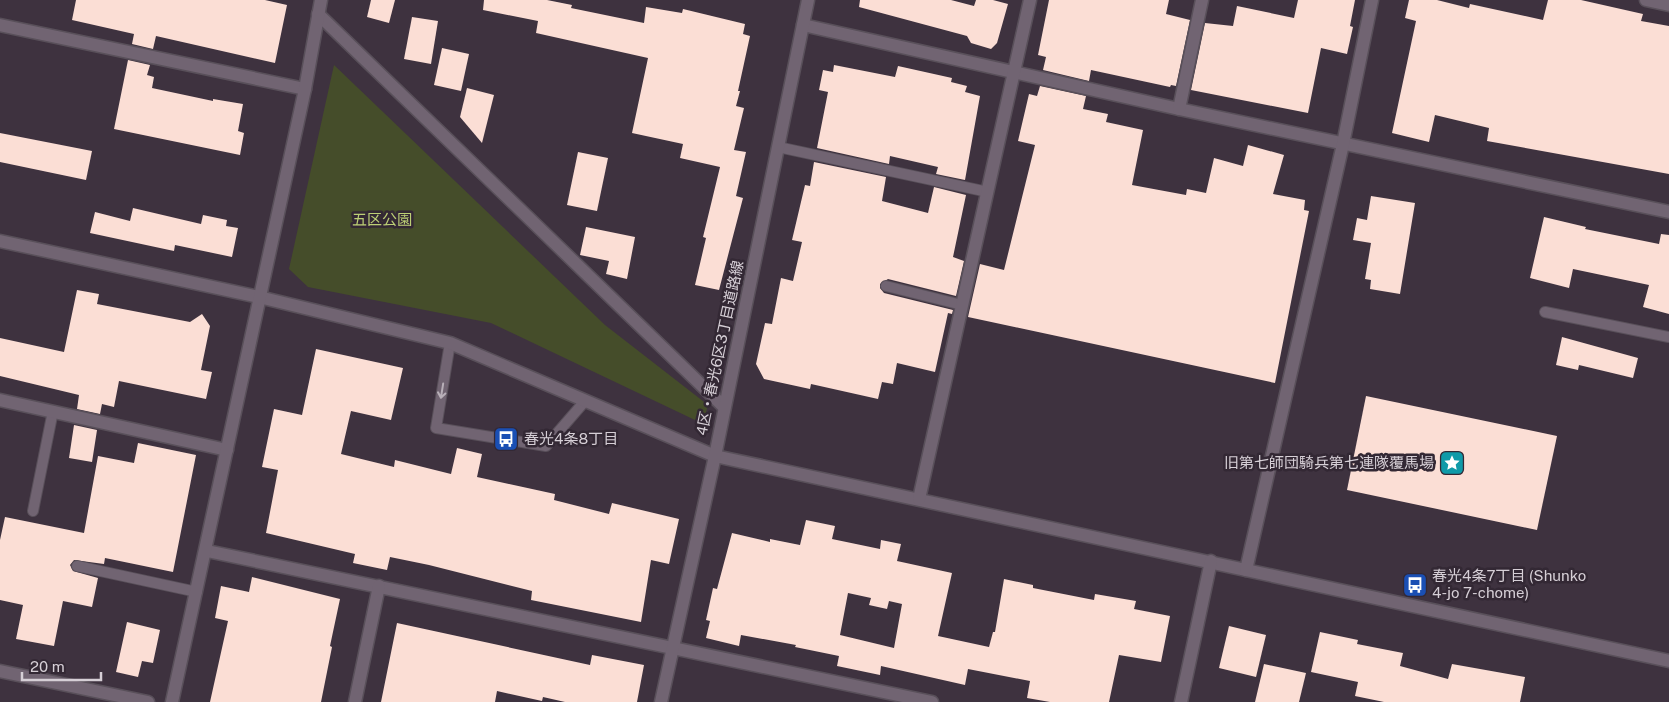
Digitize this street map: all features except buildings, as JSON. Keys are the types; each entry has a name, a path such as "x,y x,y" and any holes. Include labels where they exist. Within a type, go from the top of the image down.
{"street":[{"path":"172,702 207,551 259,297 305,89 321,0"},
{"name":"4区・春光6区3丁目道路線","path":"660,702 715,456 808,0"},
{"path":"919,499 1030,0"},
{"path":"1179,109 1202,0"},
{"path":"1246,570 1343,144 1372,0"},
{"path":"1646,0 1669,5"},
{"path":"318,14 724,406"},
{"path":"0,25 305,89"},
{"path":"803,25 1179,109 1669,212"},
{"path":"0,241 259,297 450,343 715,456 1669,661"},
{"path":"0,400 228,450"},
{"path":"207,551 932,702"},
{"path":"1181,702 1211,562"},
{"path":"355,702 379,586"},
{"path":"0,672 148,702"}],"lane":[{"path":"778,147 988,192"},
{"path":"886,286 962,305"},
{"path":"1545,312 1669,337"},
{"path":"450,343 436,428 546,446 585,402"},
{"path":"33,511 53,411"},
{"path":"77,566 198,592"}],"green space":[{"name":"五区公園","path":"334,65 605,325 708,405 705,416 695,420 491,323 308,287 289,269"}],"place":[{"name":"春光4条8丁目","path":"506,439"},
{"name":"旧第七師団騎兵第七連隊覆馬場","path":"1452,463"},
{"name":"春光4条7丁目 (Shunko 4-jo 7-chome)","path":"1415,585"}]}
